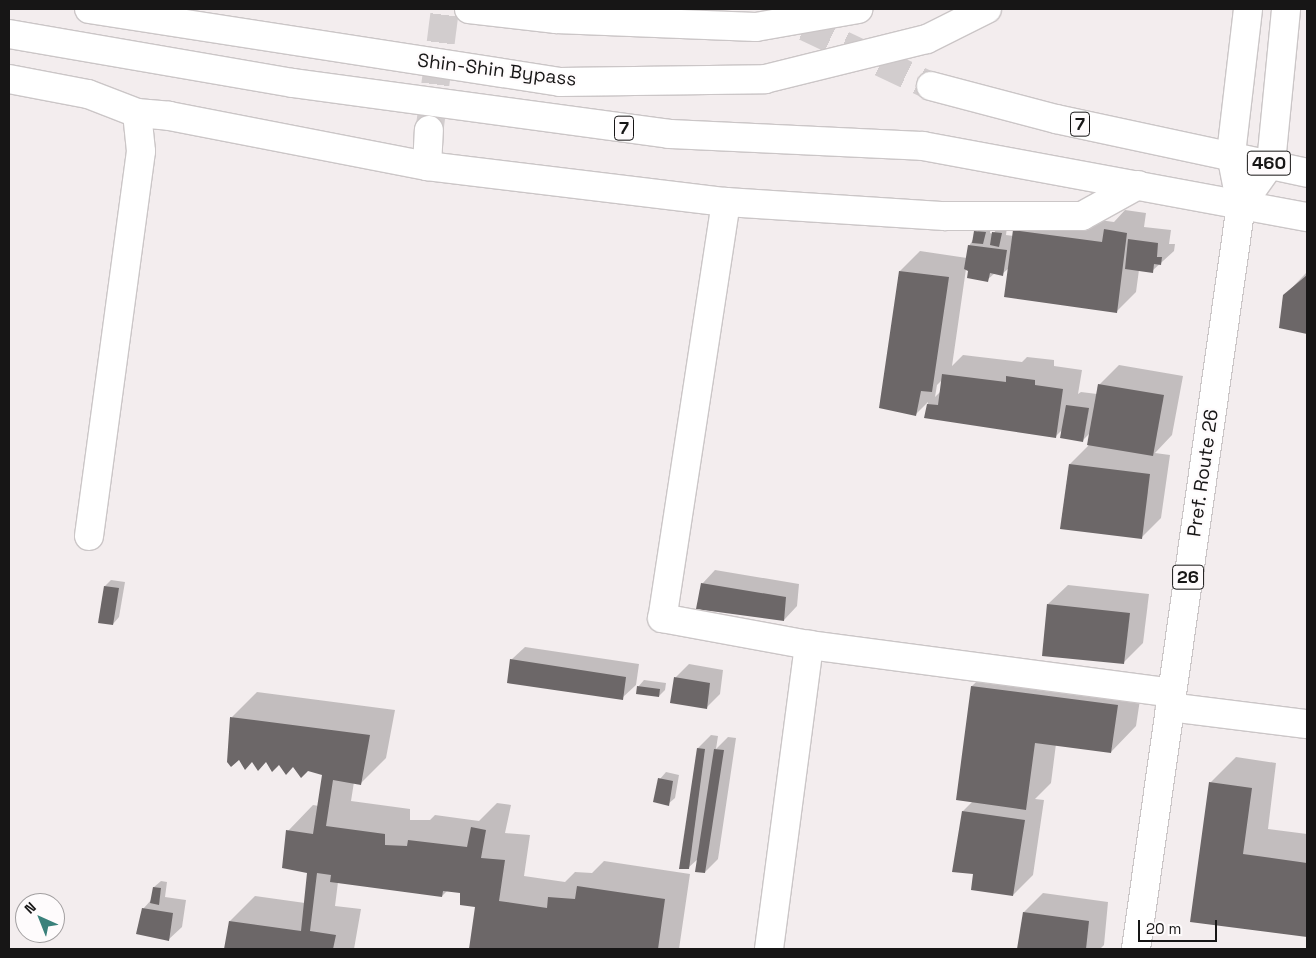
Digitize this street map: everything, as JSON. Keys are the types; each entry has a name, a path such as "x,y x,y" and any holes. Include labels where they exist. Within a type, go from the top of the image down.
{"main road":[{"name":"Shin-Shin Bypass","path":"90,9 560,82 765,79 928,39 987,9"},
{"path":"469,9 556,19 756,27 858,9"},
{"path":"1241,205 1231,154 1248,9"},
{"path":"1241,205 1271,163 1286,9"},
{"name":"7","path":"9,34 293,84 669,134 923,146 1241,205"},
{"path":"9,80 88,94 136,113 170,116 427,166 726,202 945,216 1082,216 1138,185"},
{"name":"7","path":"931,86 1056,119 1231,154"},
{"path":"89,536 141,151 136,113"},
{"path":"427,166 429,130"},
{"name":"460","path":"1231,154 1307,173"},
{"path":"726,202 662,618 809,645 1171,700 1307,724"},
{"name":"460","path":"1241,205 1307,217"},
{"name":"Pref. Route 26","path":"1136,949 1241,205"},
{"path":"769,949 809,645"}],"building":[{"path":"1104,229 1127,233 1117,313 1004,297 1013,230 1102,242"},
{"path":"974,231 986,232 983,244 972,243"},
{"path":"992,232 1002,233 999,247 990,245"},
{"path":"1128,239 1158,243 1157,257 1162,257 1161,265 1154,264 1153,273 1125,269"},
{"path":"968,245 1007,250 1003,276 990,273 988,282 967,278 968,271 964,269"},
{"path":"899,271 949,277 932,392 921,391 916,416 879,408"},
{"path":"1307,275 1307,334 1279,328 1283,295"},
{"path":"942,374 1006,382 1006,376 1035,380 1035,385 1063,389 1056,438 924,418 927,404 938,405"},
{"path":"1098,384 1164,395 1153,456 1087,445"},
{"path":"1066,405 1089,408 1083,442 1060,438"},
{"path":"1069,464 1150,474 1142,539 1060,529"},
{"path":"701,583 786,597 784,621 696,609"},
{"path":"104,586 119,588 113,625 98,623"},
{"path":"1047,604 1130,613 1124,664 1042,656"},
{"path":"510,659 626,677 623,700 507,683"},
{"path":"674,677 710,683 707,709 670,703"},
{"path":"637,686 660,689 659,697 636,694"},
{"path":"971,686 1118,705 1111,753 1035,743 1026,810 956,800"},
{"path":"230,717 370,735 361,785 333,780 326,826 385,834 385,845 407,846 408,840 467,847 471,827 486,830 481,858 505,860 499,901 547,908 548,897 575,899 577,886 665,899 658,949 469,949 475,907 460,905 460,893 443,891 442,897 330,882 331,875 317,873 310,931 336,935 333,949 224,949 229,921 301,931 307,873 282,868 286,830 313,834 322,775 308,771 301,778 293,767 286,775 279,765 272,772 266,762 258,771 252,762 245,770 239,760 231,767 227,762"},
{"path":"697,748 705,749 689,869 679,869"},
{"path":"714,749 724,750 705,873 695,872"},
{"path":"658,778 673,781 669,806 653,802"},
{"path":"1209,782 1252,788 1243,854 1307,863 1307,937 1190,922"},
{"path":"962,811 1025,820 1013,896 971,890 973,874 952,872"},
{"path":"153,887 161,888 159,905 150,903"},
{"path":"142,908 173,913 169,941 136,934"},
{"path":"1023,912 1089,921 1086,949 1017,949"}],"tunnel":[{"path":"430,126 445,9"},
{"path":"767,9 931,86"}]}
